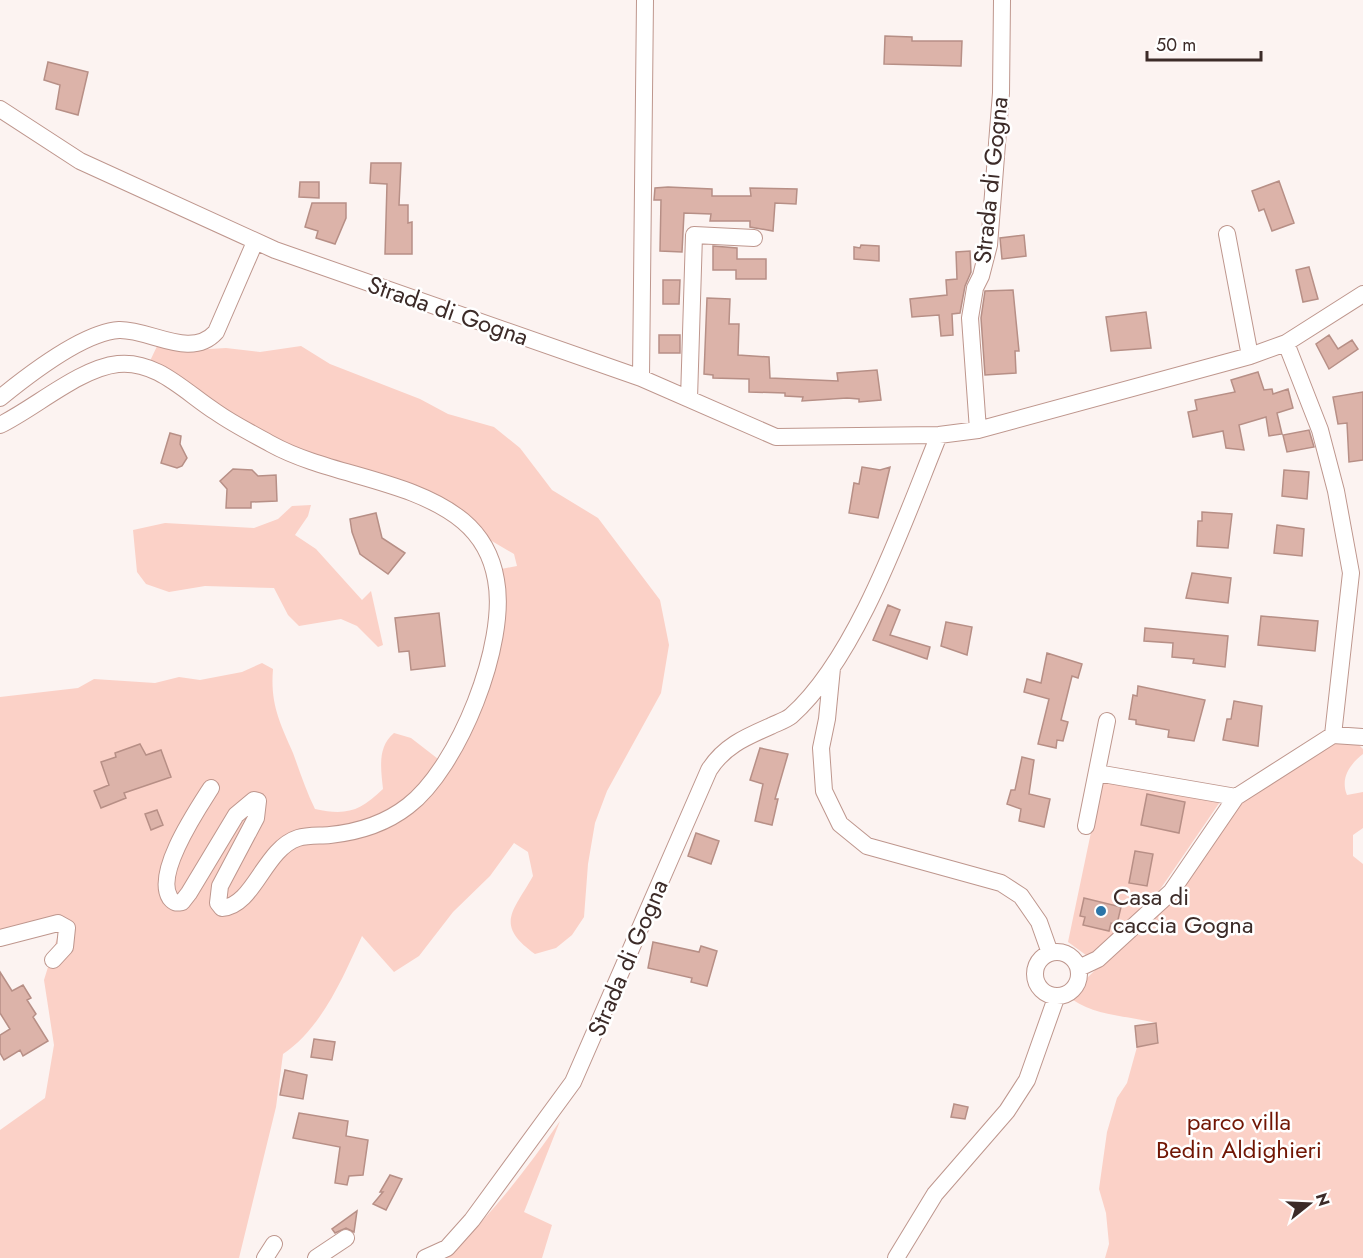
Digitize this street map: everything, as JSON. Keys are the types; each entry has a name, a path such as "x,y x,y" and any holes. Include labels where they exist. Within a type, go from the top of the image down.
{"street":[{"path":"641,378 645,0"},
{"name":"Strada di Gogna","path":"978,430 970,318 975,288 981,276 989,245 1001,93 1002,0"},
{"name":"Strada di Gogna","path":"0,109 80,161 255,242 641,378 776,437 939,435 978,430 1250,356 1286,343 1363,294"},
{"path":"1227,234 1250,356"},
{"path":"689,399 694,235 754,238"},
{"path":"0,399 55,359 102,334 130,331 180,343 195,344 210,338 216,332 255,242"},
{"path":"1286,343 1320,430 1336,490 1351,573 1333,735"},
{"path":"0,425 73,382 103,369 118,364 140,366 175,382 215,412 294,456 393,487 438,506 463,521 481,540 492,563 497,600 493,644 470,719 425,791 394,816 367,829 297,838 274,853 240,901 226,908 218,903 220,886 256,818 258,801 245,805 236,815 182,902 172,901 166,884 174,854 211,788"},
{"name":"Strada di Gogna","path":"425,1258 447,1248 472,1220 573,1082 709,770 718,755 739,740 790,717 832,668 872,594 939,435"},
{"path":"274,455 290,459 294,456"},
{"name":"Strada di Gogna","path":"832,668 827,719 820,748 824,791 840,824 867,846 1001,883 1021,896 1039,922 1050,953"},
{"path":"1086,826 1107,721"},
{"path":"1078,968 1098,959 1171,892 1236,797 1333,735 1363,737"},
{"path":"1097,773 1236,797"},
{"path":"0,938 58,923 67,928 65,947 53,960"},
{"path":"1050,953 1066,955 1074,959 1078,968 1074,987 1067,994 1056,998 1044,991 1037,981 1035,969 1041,958 1050,953"},
{"path":"896,1258 935,1194 1007,1111 1027,1080 1056,998"},
{"path":"316,1258 346,1238"}],"green space":[{"path":"159,342 193,350 226,348 260,352 301,346 330,364 420,399 448,414 494,427 520,448 552,490 598,518 660,600 669,645 661,693 607,791 595,823 588,864 584,917 572,935 556,948 535,954 522,944 515,934 511,926 511,917 533,876 528,852 514,843 490,876 453,912 419,956 394,972 362,936 339,984 320,1016 297,1043 283,1054 276,1107 239,1258 0,1258 0,1130 45,1098 54,1045 44,980 61,925 0,936 0,697 78,688 94,679 155,683 179,677 200,680 242,672 262,663 273,669 273,693 277,713 315,809 345,812 360,807 383,789 381,759 385,745 394,733 411,738 442,762 496,645 491,571 517,566 514,554 446,514 284,449 150,361"},
{"path":"311,505 308,516 295,535 316,549 362,600 371,591 383,645 378,647 357,626 341,619 299,626 288,615 274,588 205,586 169,592 146,584 137,572 133,530 165,523 254,528 278,519 292,506"},
{"name":"parco villa Bedin Aldighieri","path":"1333,735 1358,744 1363,749 1363,754 1348,772 1345,789 1347,795 1363,792 1363,828 1353,835 1353,856 1363,864 1363,1258 1105,1258 1109,1244 1106,1213 1099,1189 1107,1132 1117,1098 1127,1083 1137,1047 1159,1042 1156,1023 1102,1012 1073,1000 1088,977 1172,896 1252,785"},
{"path":"1103,775 1222,799 1159,891 1090,958 1068,942"},
{"path":"560,1121 524,1212 552,1225 542,1258 444,1258 461,1243 506,1193"}],"building":[{"path":"885,36 912,37 912,41 962,41 961,66 884,64"},
{"path":"48,62 88,72 78,115 56,109 60,85 44,80"},
{"path":"371,163 401,163 399,205 408,205 408,223 412,222 412,254 385,254 387,184 370,183"},
{"path":"1279,181 1294,223 1272,231 1264,209 1259,211 1252,191"},
{"path":"300,182 319,182 319,198 299,197"},
{"path":"655,188 712,189 712,196 751,196 750,188 797,189 796,204 775,203 773,231 750,227 750,221 710,221 711,214 684,213 682,252 660,251 661,200 654,200"},
{"path":"312,203 346,203 346,218 335,244 316,238 318,231 305,227"},
{"path":"1024,235 1026,256 1002,259 1000,238"},
{"path":"861,245 879,246 879,261 854,259 854,247 860,248"},
{"path":"713,246 737,248 737,259 766,259 766,279 736,279 736,270 713,270"},
{"path":"970,251 971,272 965,286 960,313 952,314 953,335 941,336 939,315 912,317 910,299 947,295 946,280 957,279 956,252"},
{"path":"1309,267 1318,299 1303,302 1296,270"},
{"path":"663,280 680,280 679,304 663,304"},
{"path":"1013,290 1019,351 1015,351 1016,373 985,375 981,318 985,291"},
{"path":"707,298 730,299 729,324 739,324 738,355 769,357 770,378 838,381 837,373 877,370 881,400 859,402 859,399 847,398 802,401 803,397 785,396 785,393 749,392 749,379 713,378 713,375 704,374"},
{"path":"1146,312 1151,348 1111,351 1106,317"},
{"path":"659,335 680,335 680,353 659,353"},
{"path":"1329,335 1338,349 1352,340 1358,349 1329,369 1316,344"},
{"path":"1258,372 1264,390 1272,389 1273,394 1288,389 1293,408 1277,413 1282,434 1269,436 1266,417 1239,425 1244,450 1226,448 1223,431 1193,437 1188,412 1197,410 1195,400 1235,392 1231,380"},
{"path":"1363,392 1363,460 1349,462 1347,423 1338,424 1333,397"},
{"path":"1309,430 1314,447 1287,452 1283,435"},
{"path":"170,433 181,436 180,444 187,458 182,466 177,468 161,463"},
{"path":"862,467 880,470 890,467 878,518 849,513 854,483 859,484"},
{"path":"233,469 252,470 258,476 276,475 277,501 251,502 251,508 226,508 227,489 220,481"},
{"path":"1284,470 1309,472 1307,499 1282,496"},
{"path":"1202,512 1232,514 1228,548 1197,546 1198,521 1202,521"},
{"path":"376,513 382,538 405,553 388,574 360,554 352,532 350,519"},
{"path":"1277,525 1304,529 1302,556 1274,553"},
{"path":"1192,573 1231,578 1228,603 1186,598"},
{"path":"888,605 900,610 890,635 930,647 927,659 873,640"},
{"path":"439,613 445,666 411,670 409,651 399,652 395,618"},
{"path":"1261,616 1318,621 1315,651 1258,645"},
{"path":"946,622 972,627 967,655 941,646"},
{"path":"1145,628 1228,636 1225,667 1193,663 1194,659 1172,657 1173,643 1144,641"},
{"path":"1047,653 1082,664 1078,678 1072,676 1061,720 1068,722 1063,741 1057,740 1056,748 1038,744 1049,699 1024,692 1027,679 1041,683"},
{"path":"1138,686 1205,700 1194,741 1168,737 1169,730 1136,724 1136,720 1129,719 1133,695 1137,696"},
{"path":"1234,701 1262,706 1258,746 1223,740 1227,719 1231,719"},
{"path":"140,744 146,755 161,750 171,777 124,793 126,798 101,808 94,791 109,785 101,762 116,757 115,753"},
{"path":"760,748 788,754 775,799 778,799 772,825 755,821 763,784 750,780"},
{"path":"1022,757 1034,760 1029,794 1050,799 1044,827 1019,821 1021,809 1007,804 1011,790 1015,790"},
{"path":"1147,794 1185,802 1179,833 1141,825"},
{"path":"157,810 163,825 151,830 145,814"},
{"path":"696,833 719,841 711,864 688,856"},
{"path":"1135,851 1153,854 1147,886 1129,883"},
{"name":"Casa di caccia Gogna","path":"1084,898 1121,907 1117,924 1111,923 1109,931 1083,925 1085,917 1080,916"},
{"path":"653,942 699,952 701,946 717,951 707,986 691,982 692,978 648,968"},
{"path":"0,972 12,991 23,985 31,998 27,1000 36,1014 33,1017 48,1041 23,1056 20,1050 4,1060 0,1053 0,1035 10,1029 0,1013"},
{"path":"1156,1023 1158,1043 1137,1047 1135,1026"},
{"path":"314,1039 335,1042 332,1060 311,1057"},
{"path":"285,1070 307,1075 303,1099 280,1095"},
{"path":"954,1104 968,1107 965,1119 951,1117"},
{"path":"299,1113 348,1121 346,1136 368,1140 363,1175 349,1176 347,1185 335,1183 340,1147 293,1138"},
{"path":"390,1175 402,1179 386,1210 373,1204 383,1192 380,1192"},
{"path":"357,1211 354,1232 346,1228 335,1233 332,1229"}],"place":[{"name":"Casa di caccia Gogna","path":"1101,911"}]}
